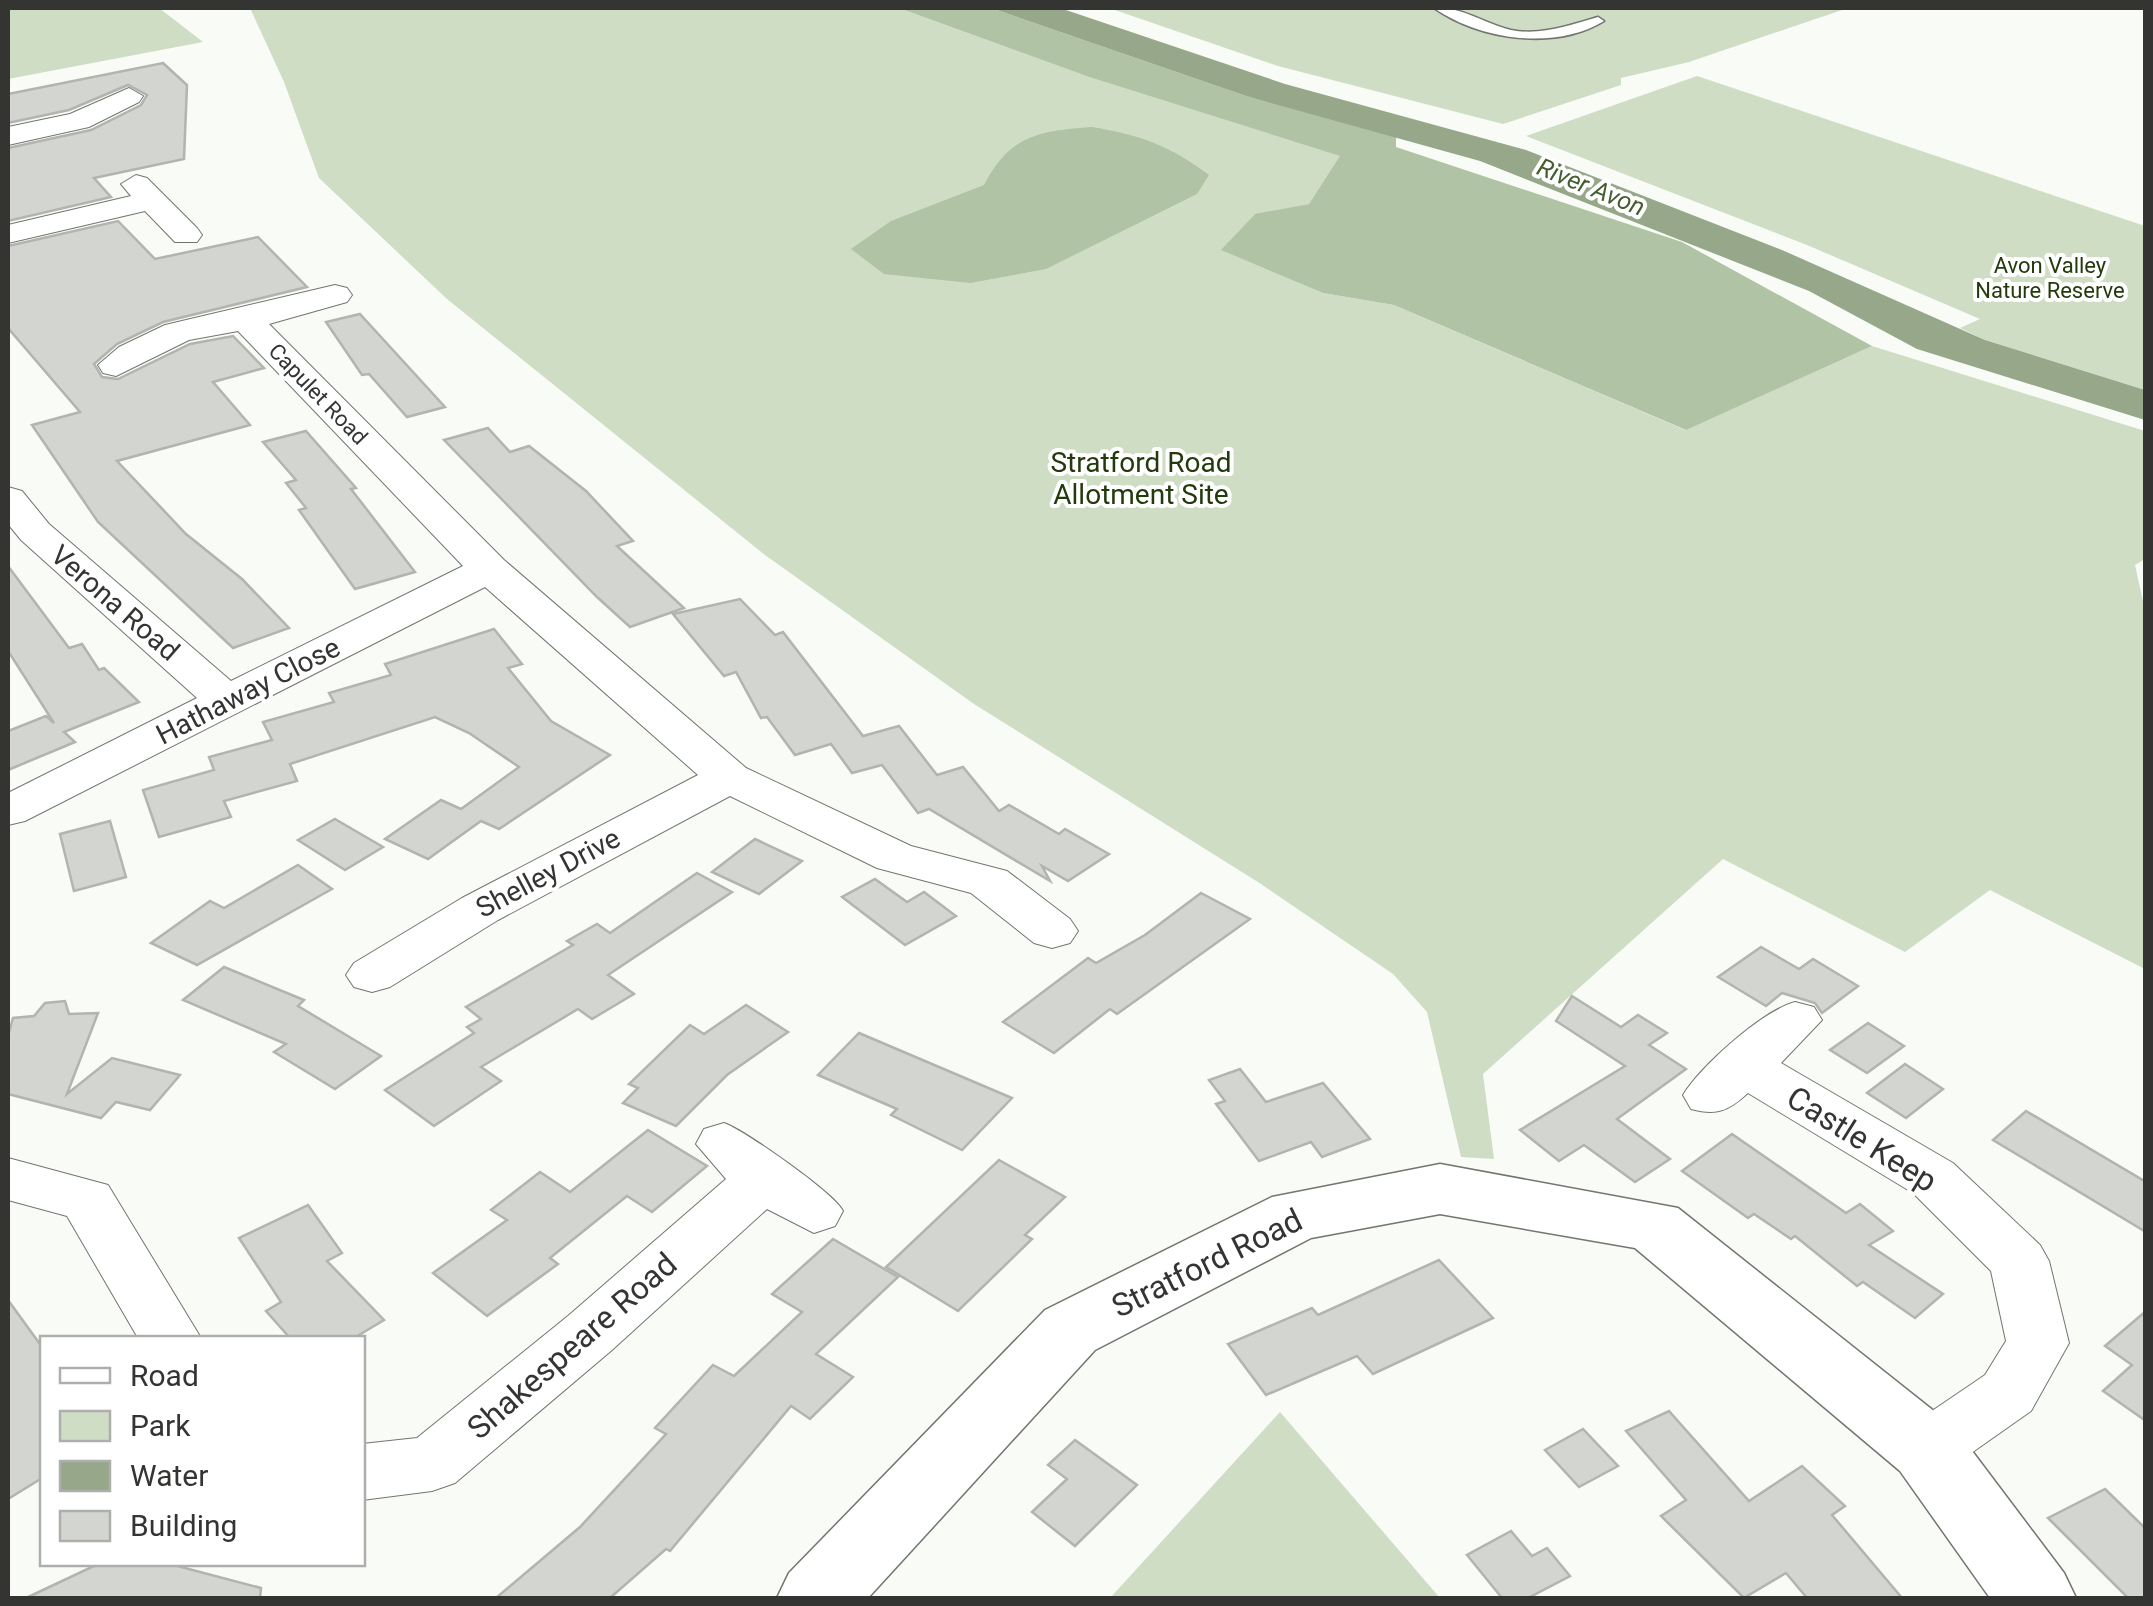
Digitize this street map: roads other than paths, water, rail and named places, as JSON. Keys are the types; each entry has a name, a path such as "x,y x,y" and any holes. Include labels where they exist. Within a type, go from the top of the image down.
{"street":[{"path":"8,136 79,121 129,96"},
{"path":"8,234 145,192 186,235"},
{"path":"246,320 336,295"},
{"name":"Capulet Road","path":"116,365 142,346 192,325 246,320 489,569"},
{"name":"Verona Road","path":"8,499 35,532 228,702"},
{"path":"489,569 729,778 894,858 990,882 1052,930"},
{"name":"Hathaway Close","path":"8,811 489,569"},
{"name":"Shelley Drive","path":"372,975 480,909 729,778"},
{"name":"Castle Keep","path":"1795,1020 1726,1080 1933,1178 2019,1261 2038,1342 2008,1393 1926,1449"},
{"name":"Shakespeare Road","path":"365,1472 432,1464 590,1333 744,1162 814,1211"},
{"path":"8,1179 87,1200 169,1336"},
{"name":"Stratford Road","path":"817,1598 1070,1330 1296,1215 1440,1189 1654,1226 1926,1449 2036,1598"}],"lane":[{"path":"1440,8 1517,38 1533,39 1598,21"}],"water":[{"name":"River Avon","path":"991,8 1060,8 1285,84 1526,150 1782,250 1985,340 2145,390 2145,420 1917,349 1809,291 1480,161 1246,96"}],"park label":[{"name":"Avon Valley Nature Reserve","path":"2050,278"},
{"name":"Stratford Road Allotment Site","path":"1141,478"}]}
